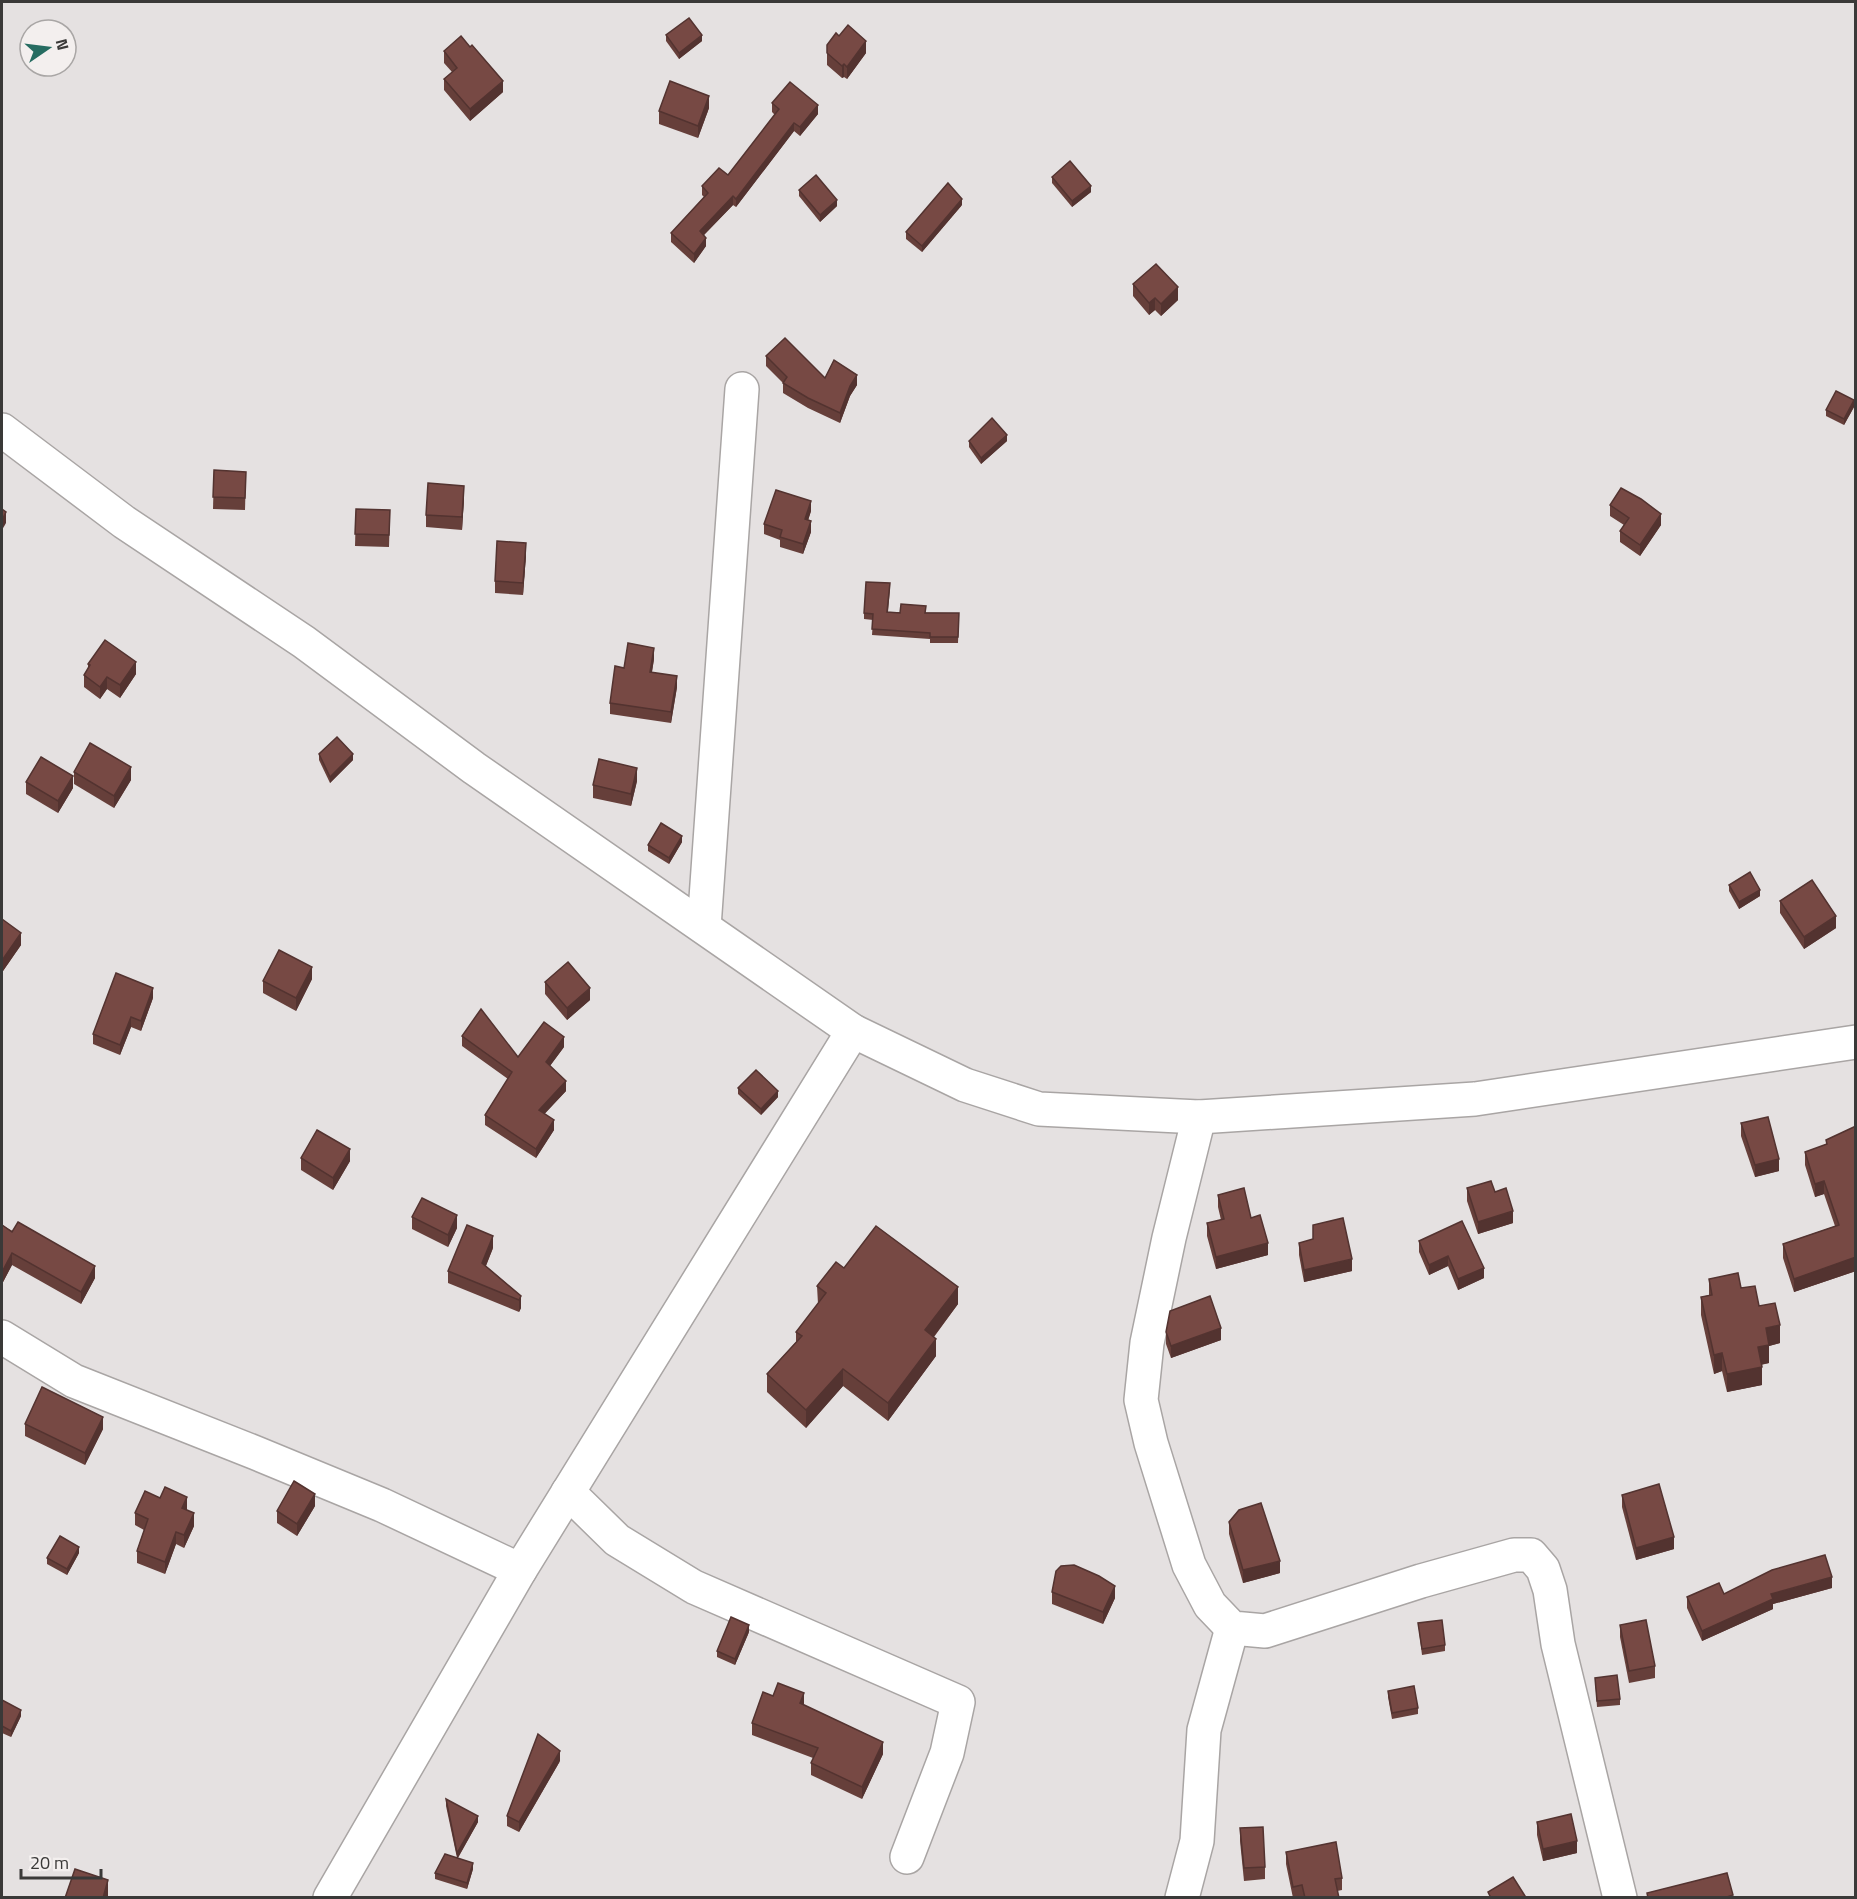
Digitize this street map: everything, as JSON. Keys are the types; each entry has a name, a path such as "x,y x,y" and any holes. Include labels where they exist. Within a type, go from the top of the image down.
{"street":[{"path":"704,927 742,389"},
{"path":"2,430 124,522 304,642 474,768 853,1031 965,1085 1039,1109 1199,1117 1475,1099 1856,1042"},
{"path":"330,1898 520,1570 853,1031"},
{"path":"1199,1117 1147,1343 1141,1400 1150,1443 1189,1565 1210,1605 1232,1628 1265,1631 1421,1581 1514,1555 1530,1555 1543,1569 1550,1590 1558,1644 1620,1898"},
{"path":"2,1337 74,1381 382,1505 520,1570"},
{"path":"568,1492 617,1540 694,1587 958,1702 947,1753 907,1857"},
{"path":"1182,1898 1197,1841 1203,1730 1232,1628"}],"building":[{"path":"689,18 702,35 679,53 666,35"},
{"path":"848,25 866,41 847,67 844,64 842,66 827,53 827,45 836,33 839,36"},
{"path":"461,36 470,47 472,45 503,81 470,109 444,79 457,68 444,51"},
{"path":"670,81 709,96 698,126 659,111"},
{"path":"790,82 818,105 800,127 794,123 736,199 733,196 700,231 706,238 694,254 671,233 708,193 702,186 719,168 728,175 779,109 772,103"},
{"path":"1070,161 1091,186 1072,201 1052,177"},
{"path":"816,175 837,200 820,215 799,190"},
{"path":"948,183 962,199 922,246 906,232"},
{"path":"1156,264 1178,287 1161,304 1155,298 1149,303 1133,284"},
{"path":"785,338 825,378 834,360 857,375 850,386 840,413 783,383 787,377 766,356"},
{"path":"1836,391 1854,400 1844,419 1826,410"},
{"path":"992,418 1007,435 981,458 969,441"},
{"path":"214,470 246,472 245,498 213,497"},
{"path":"428,483 464,486 462,517 426,515"},
{"path":"1621,488 1661,514 1640,545 1620,531 1629,518 1610,505"},
{"path":"776,490 811,501 805,519 811,521 803,544 780,537 782,530 764,524"},
{"path":"356,509 390,510 389,535 355,534"},
{"path":"497,541 526,543 523,583 495,581"},
{"path":"866,582 890,583 887,612 900,613 901,604 926,606 925,613 959,613 958,637 930,637 930,633 872,629 873,614 864,613"},
{"path":"105,640 136,662 120,685 107,677 100,687 84,675 90,665 88,664"},
{"path":"628,643 654,648 650,672 677,676 671,712 610,703 615,666 624,668"},
{"path":"337,737 353,754 330,777 319,754"},
{"path":"90,743 131,767 114,796 74,772"},
{"path":"41,757 73,776 58,801 26,782"},
{"path":"599,759 637,768 631,794 593,785"},
{"path":"661,823 682,836 669,858 648,845"},
{"path":"1750,872 1760,890 1739,902 1729,885"},
{"path":"1812,880 1836,916 1804,937 1780,901"},
{"path":"2,919 21,933 3,959 2,958"},
{"path":"279,950 312,967 296,998 263,981"},
{"path":"568,962 590,988 567,1008 545,982"},
{"path":"116,973 153,988 141,1021 131,1017 120,1045 93,1034"},
{"path":"481,1009 518,1057 544,1022 564,1037 546,1062 566,1081 539,1110 554,1120 536,1149 485,1115 512,1072 462,1036"},
{"path":"756,1070 778,1091 761,1109 738,1088"},
{"path":"1768,1117 1779,1159 1755,1165 1741,1123"},
{"path":"1856,1126 1856,1257 1794,1279 1783,1244 1839,1225 1824,1181 1815,1184 1805,1152 1827,1144 1826,1140"},
{"path":"317,1130 350,1149 333,1178 301,1158"},
{"path":"1491,1181 1495,1192 1506,1188 1513,1211 1478,1222 1467,1188"},
{"path":"1244,1188 1251,1218 1260,1215 1268,1243 1216,1257 1207,1223 1224,1219 1218,1195"},
{"path":"422,1198 457,1215 448,1235 412,1217"},
{"path":"1343,1218 1352,1259 1304,1270 1299,1243 1313,1239 1313,1225"},
{"path":"1462,1221 1484,1268 1458,1279 1448,1256 1429,1265 1419,1241"},
{"path":"18,1222 95,1266 81,1292 12,1253 2,1272 2,1225 12,1232"},
{"path":"467,1225 493,1236 482,1263 521,1296 519,1300 448,1271"},
{"path":"876,1226 958,1287 925,1330 936,1339 888,1403 843,1369 806,1410 767,1374 802,1336 796,1332 826,1293 817,1286 836,1262 844,1268"},
{"path":"1738,1273 1741,1288 1755,1286 1759,1306 1775,1303 1780,1325 1766,1328 1769,1345 1758,1347 1762,1367 1727,1374 1722,1353 1714,1355 1701,1297 1712,1295 1709,1279"},
{"path":"1210,1296 1221,1328 1171,1346 1166,1332 1170,1311"},
{"path":"42,1387 103,1417 85,1453 25,1424"},
{"path":"294,1481 315,1494 297,1524 277,1511"},
{"path":"1659,1484 1674,1537 1636,1548 1622,1495"},
{"path":"165,1487 187,1497 182,1508 194,1513 184,1535 176,1532 165,1562 137,1551 148,1519 135,1513 145,1491 160,1498"},
{"path":"1261,1503 1280,1561 1243,1570 1229,1522 1239,1510"},
{"path":"60,1536 79,1547 67,1569 47,1558"},
{"path":"1825,1555 1832,1577 1771,1594 1773,1599 1702,1631 1687,1597 1719,1583 1724,1594 1772,1570"},
{"path":"1074,1565 1115,1586 1103,1612 1052,1592 1056,1571 1061,1566"},
{"path":"731,1617 749,1625 735,1659 717,1651"},
{"path":"1442,1620 1445,1645 1422,1649 1418,1623"},
{"path":"1646,1620 1655,1666 1629,1671 1620,1625"},
{"path":"1617,1675 1620,1699 1597,1701 1595,1678"},
{"path":"778,1683 804,1693 800,1703 883,1742 862,1787 811,1763 818,1748 752,1723 763,1692 773,1696"},
{"path":"1414,1686 1418,1708 1392,1713 1388,1691"},
{"path":"2,1700 21,1710 11,1731 2,1726"},
{"path":"538,1734 560,1751 519,1822 507,1816"},
{"path":"446,1799 478,1816 457,1853"},
{"path":"1571,1814 1577,1841 1543,1849 1537,1822"},
{"path":"1263,1827 1265,1867 1244,1868 1240,1828"},
{"path":"1336,1842 1342,1878 1335,1879 1339,1898 1305,1898 1302,1885 1293,1887 1286,1852"},
{"path":"445,1854 473,1863 467,1883 435,1873"},
{"path":"75,1869 108,1880 103,1898 65,1898"},
{"path":"1727,1873 1733,1895 1724,1898 1648,1898 1647,1893"},
{"path":"1513,1877 1525,1896 1523,1898 1491,1898 1488,1892"}]}
